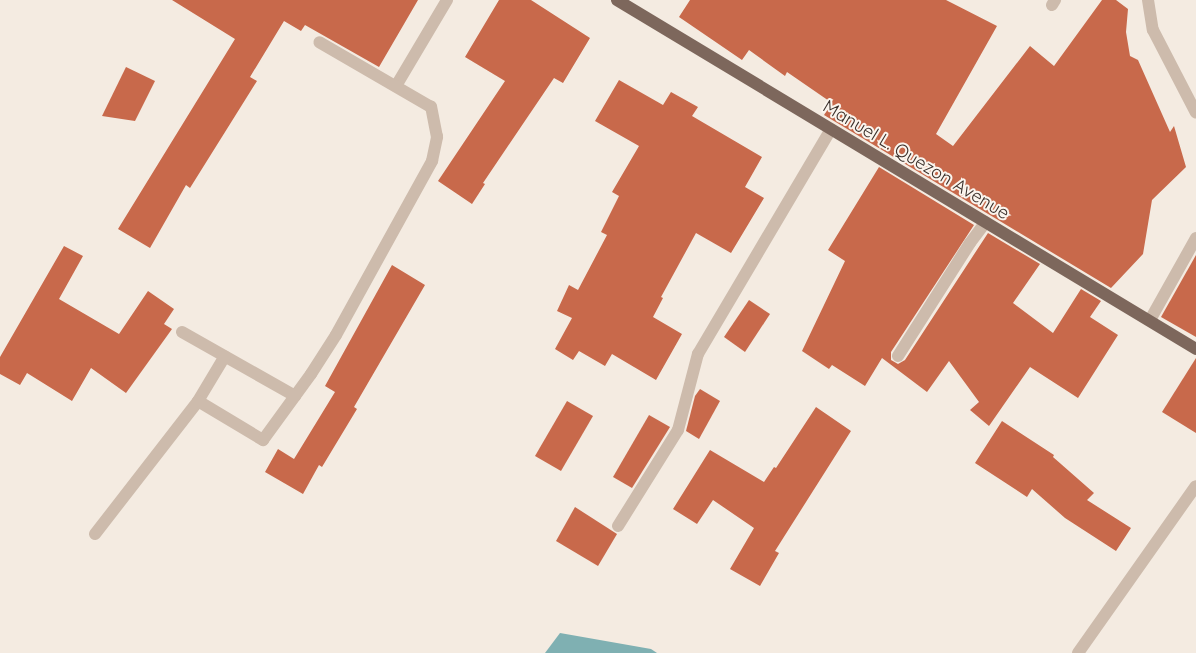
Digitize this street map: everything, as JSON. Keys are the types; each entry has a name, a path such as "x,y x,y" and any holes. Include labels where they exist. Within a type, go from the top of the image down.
{"main road":[{"name":"Manuel L. Quezon Avenue","path":"617,0 1196,349"}],"street":[{"path":"396,86 447,0"},
{"path":"1148,0 1153,30 1196,113"},
{"path":"198,401 263,440 336,335 432,161 437,137 431,107 319,42"},
{"path":"618,526 678,430 698,354 831,129"},
{"path":"898,356 970,243 986,222"},
{"path":"1150,320 1196,238"},
{"path":"182,332 295,396"},
{"path":"95,534 198,401 225,356"},
{"path":"1078,653 1196,486"}],"water":[{"path":"560,633 651,649 657,653 545,653"}],"building":[{"path":"172,0 418,0 379,67 305,25 301,31 284,21 250,77 257,81 190,188 186,185 150,248 118,229 235,39"},
{"path":"499,0 531,0 590,38 563,83 554,78 483,183 485,184 472,204 438,181 505,81 465,57"},
{"path":"690,0 946,0 997,26 936,134 953,146 1030,46 1054,66 1102,0 1116,0 1128,9 1126,32 1130,56 1138,60 1170,132 1174,126 1186,167 1152,200 1143,254 1111,288 824,115 832,103 787,72 785,76 749,50 742,60 679,17"},
{"path":"126,67 155,81 135,121 102,116"},
{"path":"619,80 663,105 671,92 698,107 692,116 762,157 745,187 764,198 731,253 696,233 661,297 663,298 653,317 682,334 656,380 612,354 605,366 579,351 573,360 555,349 572,318 557,311 569,285 578,290 607,235 601,232 619,196 612,192 639,146 595,121"},
{"path":"879,167 974,225 891,352 891,360 898,364 905,360 988,233 1040,264 1013,303 1053,333 1081,289 1101,301 1090,317 1118,335 1078,398 1030,367 989,426 970,410 979,402 949,361 927,392 882,358 865,386 832,365 829,369 802,351 845,261 828,250"},
{"path":"64,246 83,256 59,299 119,334 148,291 174,309 164,324 172,329 126,393 91,368 72,401 27,373 20,385 0,374 0,357"},
{"path":"1196,255 1196,337 1161,317"},
{"path":"392,265 425,285 354,407 357,409 322,467 319,465 303,494 265,472 278,449 294,459 335,392 325,386"},
{"path":"749,300 770,314 745,352 724,337"},
{"path":"1196,358 1196,433 1162,412"},
{"path":"700,389 720,401 699,439 686,431 695,396"},
{"path":"567,401 593,416 561,471 535,456"},
{"path":"816,407 851,431 775,551 779,553 760,586 730,569 754,528 713,500 697,524 673,509 710,450 764,482 774,467 776,468"},
{"path":"649,415 670,427 632,488 613,477"},
{"path":"1002,421 1054,455 1053,457 1094,493 1087,500 1131,528 1116,551 1065,518 1032,489 1027,497 975,463"},
{"path":"575,507 617,534 598,566 556,541"}]}
